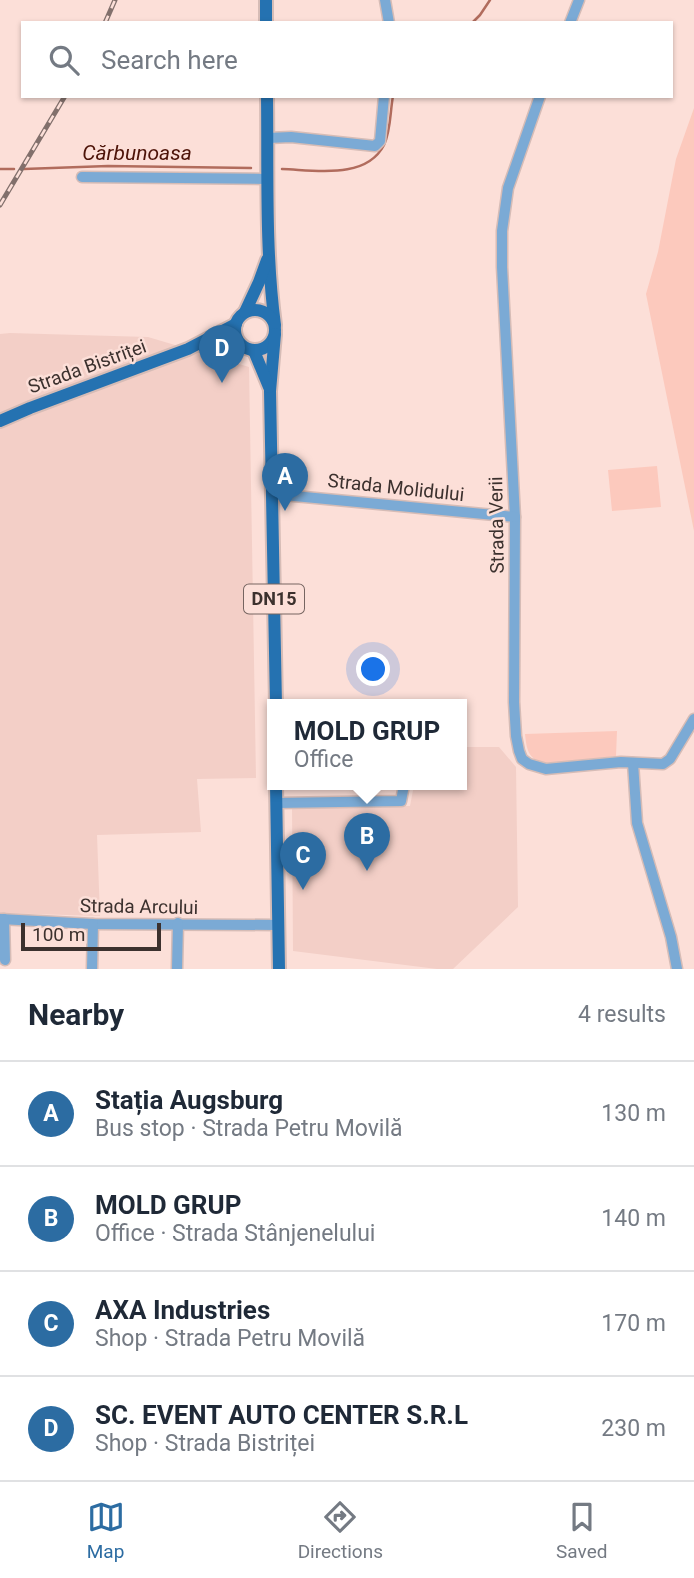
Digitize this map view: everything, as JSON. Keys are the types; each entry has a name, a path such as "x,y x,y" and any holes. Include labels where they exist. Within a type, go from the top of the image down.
{"main road":[{"path":"265,0 266,21"},
{"name":"DN15","path":"267,98 269,253 275,330 270,391 276,699"},
{"name":"DN15","path":"236,324 245,313 269,253"},
{"path":"236,324 235,334 244,347 254,351 270,344 275,330 272,319 263,312 251,310 245,313"},
{"name":"Strada Bistriței","path":"0,421 188,349 236,324"},
{"name":"Strada Bistriței","path":"188,349 219,343 240,344"},
{"name":"DN15","path":"254,351 270,391"},
{"path":"276,790 279,969"}],"street":[{"path":"386,0 389,21"},
{"path":"571,21 579,0"},
{"path":"268,138 292,137 375,146 380,141 384,98"},
{"name":"Strada Verii","path":"539,98 508,188 502,231 515,517 516,736 522,759 546,769 621,762 663,764 670,759 694,719"},
{"path":"82,177 268,179"},
{"name":"Strada Molidului","path":"273,494 515,517"},
{"path":"633,763 634,798 640,836 665,915 677,969"},
{"path":"277,803 401,802 403,790"},
{"path":"2,919 5,960"},
{"name":"Strada Arcului","path":"2,919 93,924 278,925"},
{"path":"177,969 178,923"},
{"path":"92,969 93,924"}],"shaded area":[{"path":"694,108 694,531 646,294 658,252 676,159"},
{"path":"0,334 148,337 249,367 256,778 197,779 201,832 97,835 100,916 0,913"},
{"path":"657,466 661,507 612,511 608,470"},
{"path":"617,731 616,756 542,765 529,752 525,734"},
{"path":"467,747 499,747 516,767 518,907 453,969 293,951 292,806 410,806 413,790 467,790"}],"waterway":[{"path":"474,21 490,0"},
{"path":"282,169 324,171 365,164 376,156 384,145 393,98"},
{"name":"Cărbunoasa","path":"24,169 108,166 251,168"},
{"name":"Cărbunoasa","path":"0,169 14,169"}],"railway":[{"path":"106,21 115,0"},
{"path":"0,205 64,98"}],"place":[{"name":"SC. EVENT AUTO CENTER S.R.L","path":"222,383"},
{"name":"Stația Augsburg","path":"285,511"},
{"name":"MOLD GRUP","path":"367,871"},
{"name":"AXA Industries","path":"303,890"}]}
